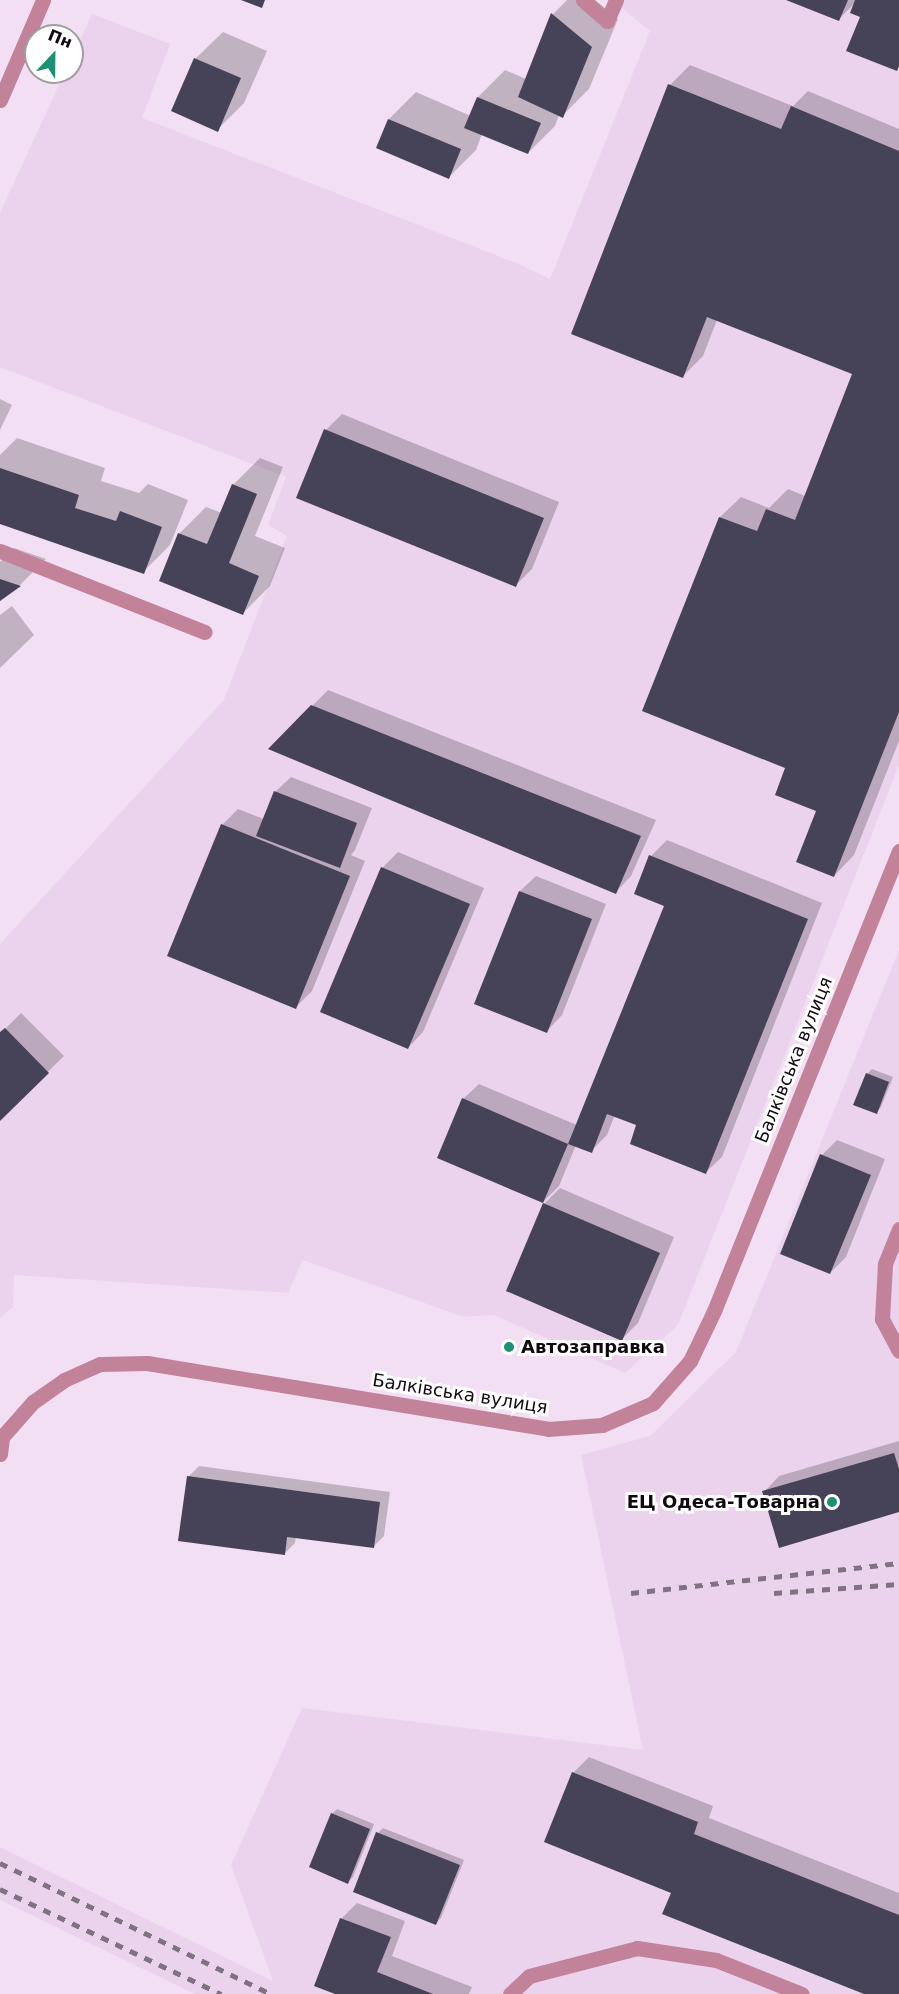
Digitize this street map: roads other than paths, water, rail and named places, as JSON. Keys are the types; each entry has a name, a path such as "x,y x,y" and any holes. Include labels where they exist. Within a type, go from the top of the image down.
{"street":[{"path":"0,100 43,0"},
{"path":"583,0 607,21 616,0"},
{"path":"0,551 206,632"},
{"name":"Балківська вулиця","path":"0,1454 2,1437 33,1402 64,1380 100,1364 147,1363 548,1429 602,1425 653,1403 690,1361 714,1311 899,851"},
{"path":"899,1229 885,1264 882,1319 899,1351"},
{"path":"510,1994 529,1976 637,1948 716,1960 802,1994"}],"railway":[{"path":"631,1593 899,1563"},
{"path":"774,1593 899,1584"},
{"path":"0,1863 271,1994"},
{"path":"0,1889 221,1994"}],"place":[{"name":"Автозаправка","path":"509,1347"},
{"name":"ЕЦ Одеса-Товарна","path":"832,1502"}]}
